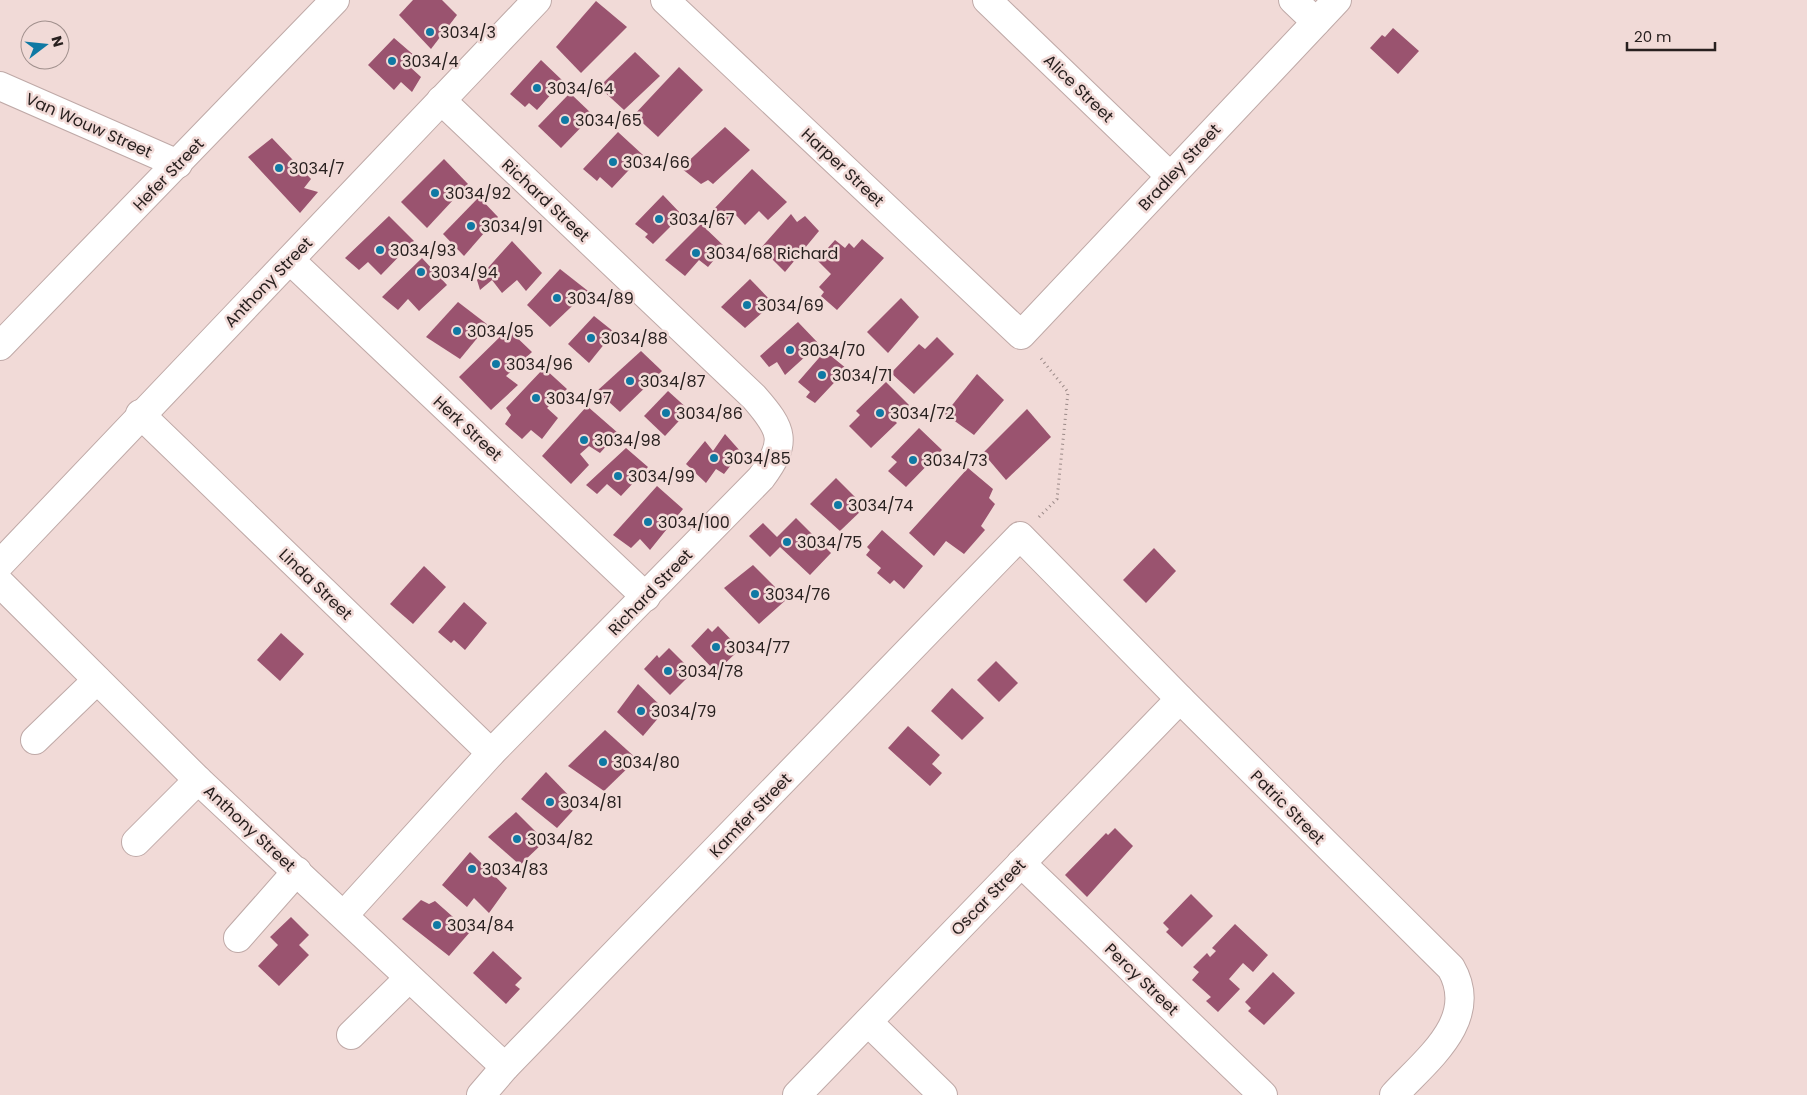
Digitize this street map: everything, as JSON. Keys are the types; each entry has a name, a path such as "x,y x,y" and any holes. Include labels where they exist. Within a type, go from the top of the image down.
{"street":[{"name":"Hefer Street","path":"0,346 335,0"},
{"name":"Anthony Street","path":"0,564 140,414 290,260 536,0"},
{"name":"Harper Street","path":"665,0 1021,335"},
{"name":"Alice Street","path":"987,0 1170,176"},
{"path":"1293,0 1316,22"},
{"name":"Bradley Street","path":"1021,335 1337,0"},
{"name":"Van Wouw Street","path":"0,86 178,164"},
{"name":"Richard Street","path":"344,914 491,753 761,478 776,458 780,443 776,426 754,397 441,100"},
{"name":"Herk Street","path":"290,260 646,597"},
{"name":"Linda Street","path":"140,414 491,753"},
{"name":"Patric Street","path":"1020,536 1180,699 1451,968 1456,977 1460,999 1456,1022 1446,1039 1394,1095"},
{"name":"Kamfer Street","path":"482,1095 505,1067 1020,536"},
{"name":"Anthony Street","path":"0,583 198,780 344,914 409,978 505,1067"},
{"path":"35,740 97,680"},
{"name":"Oscar Street","path":"797,1095 1180,699"},
{"path":"136,842 198,780"},
{"name":"Percy Street","path":"1021,863 1263,1095"},
{"path":"238,938 297,871"},
{"path":"351,1035 409,978"},
{"path":"868,1022 943,1095"}],"path":[{"path":"1020,536 1057,499 1068,392 1021,335"}],"building":[{"name":"3034/3","path":"413,0 442,0 457,15 431,49 399,15"},
{"path":"596,1 627,27 581,73 556,47"},
{"path":"1393,28 1419,51 1398,74 1370,48 1382,35 1385,37"},
{"name":"3034/4","path":"394,38 416,57 409,66 421,77 412,92 401,82 394,90 368,65"},
{"path":"635,52 660,76 624,110 599,87"},
{"name":"3034/64","path":"541,60 563,81 537,110 529,103 525,107 510,94"},
{"path":"679,67 703,90 658,137 634,115"},
{"name":"3034/65","path":"570,93 593,115 561,148 538,126"},
{"path":"725,127 750,150 713,184 708,180 701,184 681,168"},
{"name":"3034/66","path":"618,132 643,155 612,188 600,177 597,181 583,169"},
{"name":"3034/7","path":"272,138 311,179 304,188 318,192 300,213 248,157"},
{"name":"3034/92","path":"444,159 468,184 427,228 401,202"},
{"path":"752,169 787,202 768,220 759,211 745,225 736,215 730,223 714,209"},
{"name":"3034/67","path":"663,195 682,215 653,244 645,237 648,234 635,224"},
{"name":"3034/91","path":"479,197 498,217 464,256 443,234"},
{"path":"791,214 797,222 805,216 819,231 785,272 761,248"},
{"name":"3034/93","path":"389,216 414,241 381,275 368,262 359,270 345,258"},
{"name":"3034/68 Richard","path":"701,224 725,247 708,267 699,260 685,276 665,260"},
{"path":"862,239 884,258 837,310 821,296 824,292 819,287 831,274 817,260 835,240 845,248 849,243 854,248"},
{"path":"512,241 542,273 526,291 517,280 502,293 492,280 480,290 477,280"},
{"name":"3034/94","path":"422,258 447,285 419,311 408,299 398,310 382,297"},
{"name":"3034/89","path":"560,269 588,291 550,327 527,305"},
{"name":"3034/69","path":"750,279 773,303 745,328 721,307"},
{"path":"901,298 919,317 888,353 867,332"},
{"name":"3034/95","path":"458,302 488,325 460,359 426,337"},
{"name":"3034/88","path":"594,316 614,332 589,363 568,344"},
{"name":"3034/70","path":"798,322 819,344 785,375 777,362 769,367 760,356"},
{"name":"3034/96","path":"508,329 532,352 506,376 518,385 491,410 459,377"},
{"path":"937,337 954,354 914,394 891,373 919,344 925,349"},
{"name":"3034/87","path":"641,351 662,371 620,412 597,391"},
{"name":"3034/71","path":"825,351 847,369 815,403 806,397 810,392 798,382"},
{"name":"3034/97","path":"544,368 567,389 547,408 558,418 542,439 531,430 522,439 505,424 511,415 506,408"},
{"path":"977,374 1004,400 974,435 945,414"},
{"name":"3034/72","path":"886,382 909,405 894,420 897,423 871,448 849,426 860,415 856,411"},
{"name":"3034/86","path":"668,391 689,410 665,436 644,416"},
{"name":"3034/98","path":"587,406 618,433 600,453 589,446 580,454 589,465 571,484 542,456"},
{"path":"1027,409 1051,437 1006,480 983,453"},
{"name":"3034/73","path":"919,428 942,450 906,487 888,471 897,462 891,457"},
{"name":"3034/85","path":"725,434 741,452 724,474 716,469 706,483 686,464 705,441 713,451"},
{"name":"3034/99","path":"626,448 648,467 621,496 607,484 597,494 586,485"},
{"path":"968,468 993,489 989,498 995,504 981,526 985,530 964,554 946,541 934,556 909,533"},
{"name":"3034/74","path":"836,478 865,507 840,531 810,504"},
{"name":"3034/100","path":"657,486 683,509 650,550 640,539 631,548 613,535"},
{"name":"3034/75","path":"796,518 831,553 810,575 780,547 770,557 749,536 763,523 777,537"},
{"path":"882,530 923,566 904,589 894,580 890,584 877,573 881,568 866,555 870,550 867,547"},
{"path":"1154,548 1176,571 1146,603 1123,580"},
{"name":"3034/76","path":"753,565 787,599 759,624 724,588"},
{"path":"424,566 446,587 413,624 390,604"},
{"path":"464,602 487,623 465,650 454,640 451,643 438,632"},
{"name":"3034/77","path":"718,626 740,649 716,672 691,646 708,628 712,632"},
{"path":"281,633 304,654 280,681 257,660"},
{"name":"3034/78","path":"669,648 693,672 670,695 644,669 657,655 659,658"},
{"path":"996,661 1018,683 999,702 977,680"},
{"name":"3034/79","path":"638,684 665,710 643,736 617,712"},
{"path":"952,688 984,718 962,740 931,711"},
{"path":"908,726 940,755 932,764 942,773 930,786 888,748"},
{"name":"3034/80","path":"605,730 637,759 604,791 568,766"},
{"name":"3034/81","path":"546,772 578,805 557,828 521,799"},
{"name":"3034/82","path":"516,812 545,841 520,865 488,837"},
{"path":"1115,828 1133,846 1087,897 1065,875 1106,833 1108,835"},
{"name":"3034/83","path":"470,852 507,888 489,913 474,898 467,907 442,885"},
{"path":"1191,894 1213,916 1182,947 1166,932 1169,929 1163,923"},
{"name":"3034/84","path":"421,900 429,904 435,901 470,932 449,956 402,919"},
{"path":"291,917 309,935 299,945 309,955 279,986 258,966 278,945 270,937"},
{"path":"1235,924 1268,955 1253,972 1243,963 1229,979 1240,989 1218,1012 1206,1001 1211,997 1192,980 1199,972 1193,967 1207,953 1210,957 1216,951 1212,948"},
{"path":"493,951 522,978 515,985 520,989 506,1004 473,973"},
{"path":"1273,972 1295,993 1264,1025 1248,1011 1251,1008 1245,1002"}],"place":[{"name":"3034/3","path":"430,32"},
{"name":"3034/4","path":"392,61"},
{"name":"3034/64","path":"537,88"},
{"name":"3034/65","path":"565,120"},
{"name":"3034/66","path":"613,162"},
{"name":"3034/7","path":"279,168"},
{"name":"3034/92","path":"435,193"},
{"name":"3034/67","path":"659,219"},
{"name":"3034/91","path":"471,226"},
{"name":"3034/93","path":"380,250"},
{"name":"3034/68 Richard","path":"696,253"},
{"name":"3034/94","path":"421,272"},
{"name":"3034/89","path":"557,298"},
{"name":"3034/69","path":"747,305"},
{"name":"3034/95","path":"457,331"},
{"name":"3034/88","path":"591,338"},
{"name":"3034/70","path":"790,350"},
{"name":"3034/96","path":"496,364"},
{"name":"3034/71","path":"822,375"},
{"name":"3034/87","path":"630,381"},
{"name":"3034/97","path":"536,398"},
{"name":"3034/86","path":"666,413"},
{"name":"3034/72","path":"880,413"},
{"name":"3034/98","path":"584,440"},
{"name":"3034/85","path":"714,458"},
{"name":"3034/73","path":"913,460"},
{"name":"3034/99","path":"618,476"},
{"name":"3034/74","path":"838,505"},
{"name":"3034/100","path":"648,522"},
{"name":"3034/75","path":"787,542"},
{"name":"3034/76","path":"755,594"},
{"name":"3034/77","path":"716,647"},
{"name":"3034/78","path":"668,671"},
{"name":"3034/79","path":"641,711"},
{"name":"3034/80","path":"603,762"},
{"name":"3034/81","path":"550,802"},
{"name":"3034/82","path":"517,839"},
{"name":"3034/83","path":"472,869"},
{"name":"3034/84","path":"437,925"}]}
